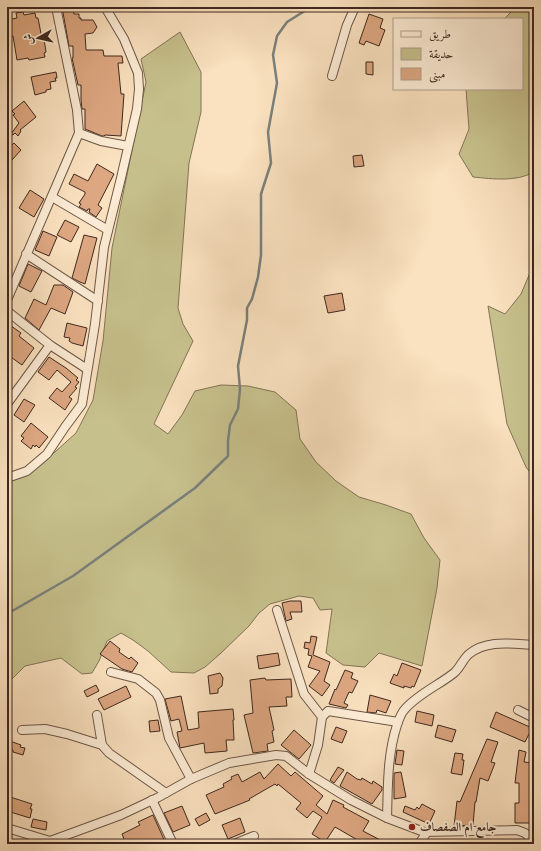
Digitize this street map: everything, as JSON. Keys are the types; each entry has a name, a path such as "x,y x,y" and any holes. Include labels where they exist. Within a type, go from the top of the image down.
{"street":[{"path":"7,300 79,133 77,110 56,7"},
{"path":"7,478 27,470 47,454 82,404 98,301 101,268 108,230 137,109 139,90 138,73 124,39 105,7"},
{"path":"332,76 347,25 355,7"},
{"path":"79,133 101,141 128,146"},
{"path":"52,197 108,230"},
{"path":"26,254 98,301"},
{"path":"7,311 50,345 87,369"},
{"path":"7,404 50,345"},
{"path":"278,610 304,694 322,717"},
{"path":"386,818 390,753 398,722 405,708 454,673 466,658 476,649 485,645 497,643 534,645"},
{"path":"111,672 138,679 156,693 160,700 169,738 191,779"},
{"path":"518,710 534,718"},
{"path":"310,774 318,745 322,717 328,711 398,722"},
{"path":"97,715 102,745"},
{"path":"22,730 45,729 102,745 109,753 166,793"},
{"path":"7,828 46,843 115,817 152,800 191,779 229,762 276,754 286,756 310,774 351,800 386,818 427,832 517,830 525,833 534,841"},
{"path":"152,800 173,844"},
{"path":"419,844 427,832"},
{"path":"234,844 254,836"}],"green space":[{"path":"513,7 534,7 534,172 512,179 473,177 459,154 469,129 466,90 523,90 523,18 505,18 512,11"},
{"path":"180,32 201,72 201,112 189,163 178,308 183,324 193,341 154,424 168,434 182,415 195,391 221,385 248,386 275,392 296,410 300,439 316,462 336,481 359,497 411,514 424,538 440,560 437,588 422,666 379,653 365,667 343,665 326,653 332,609 320,610 313,598 299,596 270,604 259,613 249,626 220,654 205,667 194,673 171,672 148,651 121,633 107,641 99,661 92,673 82,674 61,658 25,666 7,684 7,480 46,460 76,433 93,400 103,341 112,248 146,82 141,59"},
{"path":"534,267 534,478 526,467 507,424 488,306 505,314 521,294 532,268"}],"building":[{"path":"62,7 72,7 74,14 79,14 79,18 81,18 81,20 93,20 97,27 93,33 85,34 86,50 103,50 104,56 122,56 123,63 118,63 121,94 124,94 121,136 102,136 85,129 85,109 82,109 81,85 78,85 72,58 73,46 69,46"},
{"path":"23,12 24,15 35,13 36,18 38,18 42,39 44,39 46,52 44,53 45,57 29,60 28,58 17,60 13,36 10,37 7,20 17,18 16,13"},
{"path":"369,14 383,19 380,28 385,30 379,46 366,41 364,45 359,43"},
{"path":"366,62 373,62 373,75 366,74"},
{"path":"56,72 56,81 50,82 51,89 35,95 31,77"},
{"path":"24,101 36,117 20,130 21,131 18,136 15,133 13,135 11,134 19,123 12,111"},
{"path":"14,143 21,150 12,160 7,155 7,150"},
{"path":"362,155 364,166 354,167 353,156"},
{"path":"97,164 114,174 98,205 102,208 96,217 89,212 90,209 87,211 79,207 81,204 79,203 85,192 69,184 74,174 88,181"},
{"path":"30,190 44,199 34,217 19,208"},
{"path":"65,220 79,227 71,242 57,235"},
{"path":"43,231 57,237 49,256 35,250"},
{"path":"84,235 97,238 85,284 72,278"},
{"path":"28,264 42,271 31,292 19,286"},
{"path":"54,285 63,285 73,292 65,314 51,308 39,330 25,318 34,299 46,305"},
{"path":"342,293 345,310 328,313 324,296"},
{"path":"7,323 21,333 19,336 34,348 22,365 8,355 11,352 7,349"},
{"path":"67,323 87,328 83,346 72,343 69,341 70,338 64,337"},
{"path":"49,357 78,378 76,380 79,382 75,387 77,388 69,397 72,399 65,410 49,398 57,388 62,392 71,382 57,370 49,380 38,372"},
{"path":"24,399 35,405 24,422 14,415"},
{"path":"31,423 48,437 39,448 36,445 35,447 33,445 31,449 21,441 24,438 21,436"},
{"path":"301,601 302,612 290,612 292,619 286,621 282,603"},
{"path":"311,636 317,637 313,655 330,662 324,681 330,685 322,696 309,686 320,671 308,667 312,656 308,655 309,649 304,648 305,642 310,643"},
{"path":"110,641 120,649 119,652 129,659 131,657 138,663 132,672 122,669 100,654"},
{"path":"278,653 280,665 259,669 257,656"},
{"path":"402,663 421,670 414,687 412,686 411,688 404,686 404,688 390,683 394,674 397,676"},
{"path":"345,670 353,673 351,678 358,681 352,693 349,692 344,703 348,705 346,708 329,704"},
{"path":"220,673 223,678 222,686 218,689 218,693 210,694 208,676"},
{"path":"265,678 266,680 291,679 292,697 286,697 287,706 269,707 274,730 272,731 274,742 267,744 268,751 253,753 244,715 253,713 250,680"},
{"path":"96,685 99,691 87,697 84,691"},
{"path":"126,686 131,697 104,710 98,699"},
{"path":"370,695 391,701 386,713 377,710 376,713 367,712"},
{"path":"181,696 188,730 199,728 198,712 233,709 234,740 226,740 227,751 205,753 204,743 180,748 177,732 182,731 179,719 171,721 165,699"},
{"path":"417,711 434,715 432,726 415,722"},
{"path":"496,712 532,728 525,742 490,727"},
{"path":"158,720 160,731 150,732 149,721"},
{"path":"438,725 456,730 452,742 435,737"},
{"path":"336,727 347,731 342,743 331,739"},
{"path":"294,730 311,745 299,759 281,745"},
{"path":"487,739 498,742 491,762 495,763 488,781 480,778 475,802 473,825 454,826 457,801 460,802"},
{"path":"7,740 25,748 23,755 13,752 13,750 7,748"},
{"path":"397,750 404,751 402,765 395,764"},
{"path":"519,750 526,752 524,762 534,763 532,804 534,804 534,823 515,823 515,803 519,803 519,783 515,783"},
{"path":"455,753 463,754 462,760 464,760 462,775 451,773"},
{"path":"278,764 291,776 295,772 323,796 316,805 327,814 333,800 344,805 343,807 369,821 363,831 388,844 360,844 361,842 335,827 325,842 312,834 322,817 313,811 307,818 296,809 301,803 278,784 277,786 275,784 249,799 250,800 215,814 206,795 224,787 223,784 232,779 231,777 238,774 242,782 260,772 264,779"},
{"path":"338,767 344,770 334,783 330,780"},
{"path":"347,772 357,779 361,780 362,778 372,784 373,781 382,787 382,790 372,804 340,786"},
{"path":"401,772 406,797 394,799 394,773"},
{"path":"7,796 32,804 30,809 32,809 30,818 7,811"},
{"path":"422,804 435,811 429,824 403,812 405,806 415,810 417,807 419,809"},
{"path":"182,806 190,825 173,832 164,813"},
{"path":"206,813 210,820 199,826 195,819"},
{"path":"153,815 166,844 126,844 122,834 140,825 138,822"},
{"path":"240,818 245,832 228,839 222,825"},
{"path":"33,819 47,822 46,830 31,827"}],"waterway":[{"path":"7,614 73,576 195,488 228,456 230,425 238,409 240,389 238,366 247,320 247,308 252,299 258,277 261,255 261,194 271,163 268,132 277,83 273,55 277,36 287,22 311,7"}],"place":[{"name":"جامع ام الصفصاف","path":"412,827"}]}
